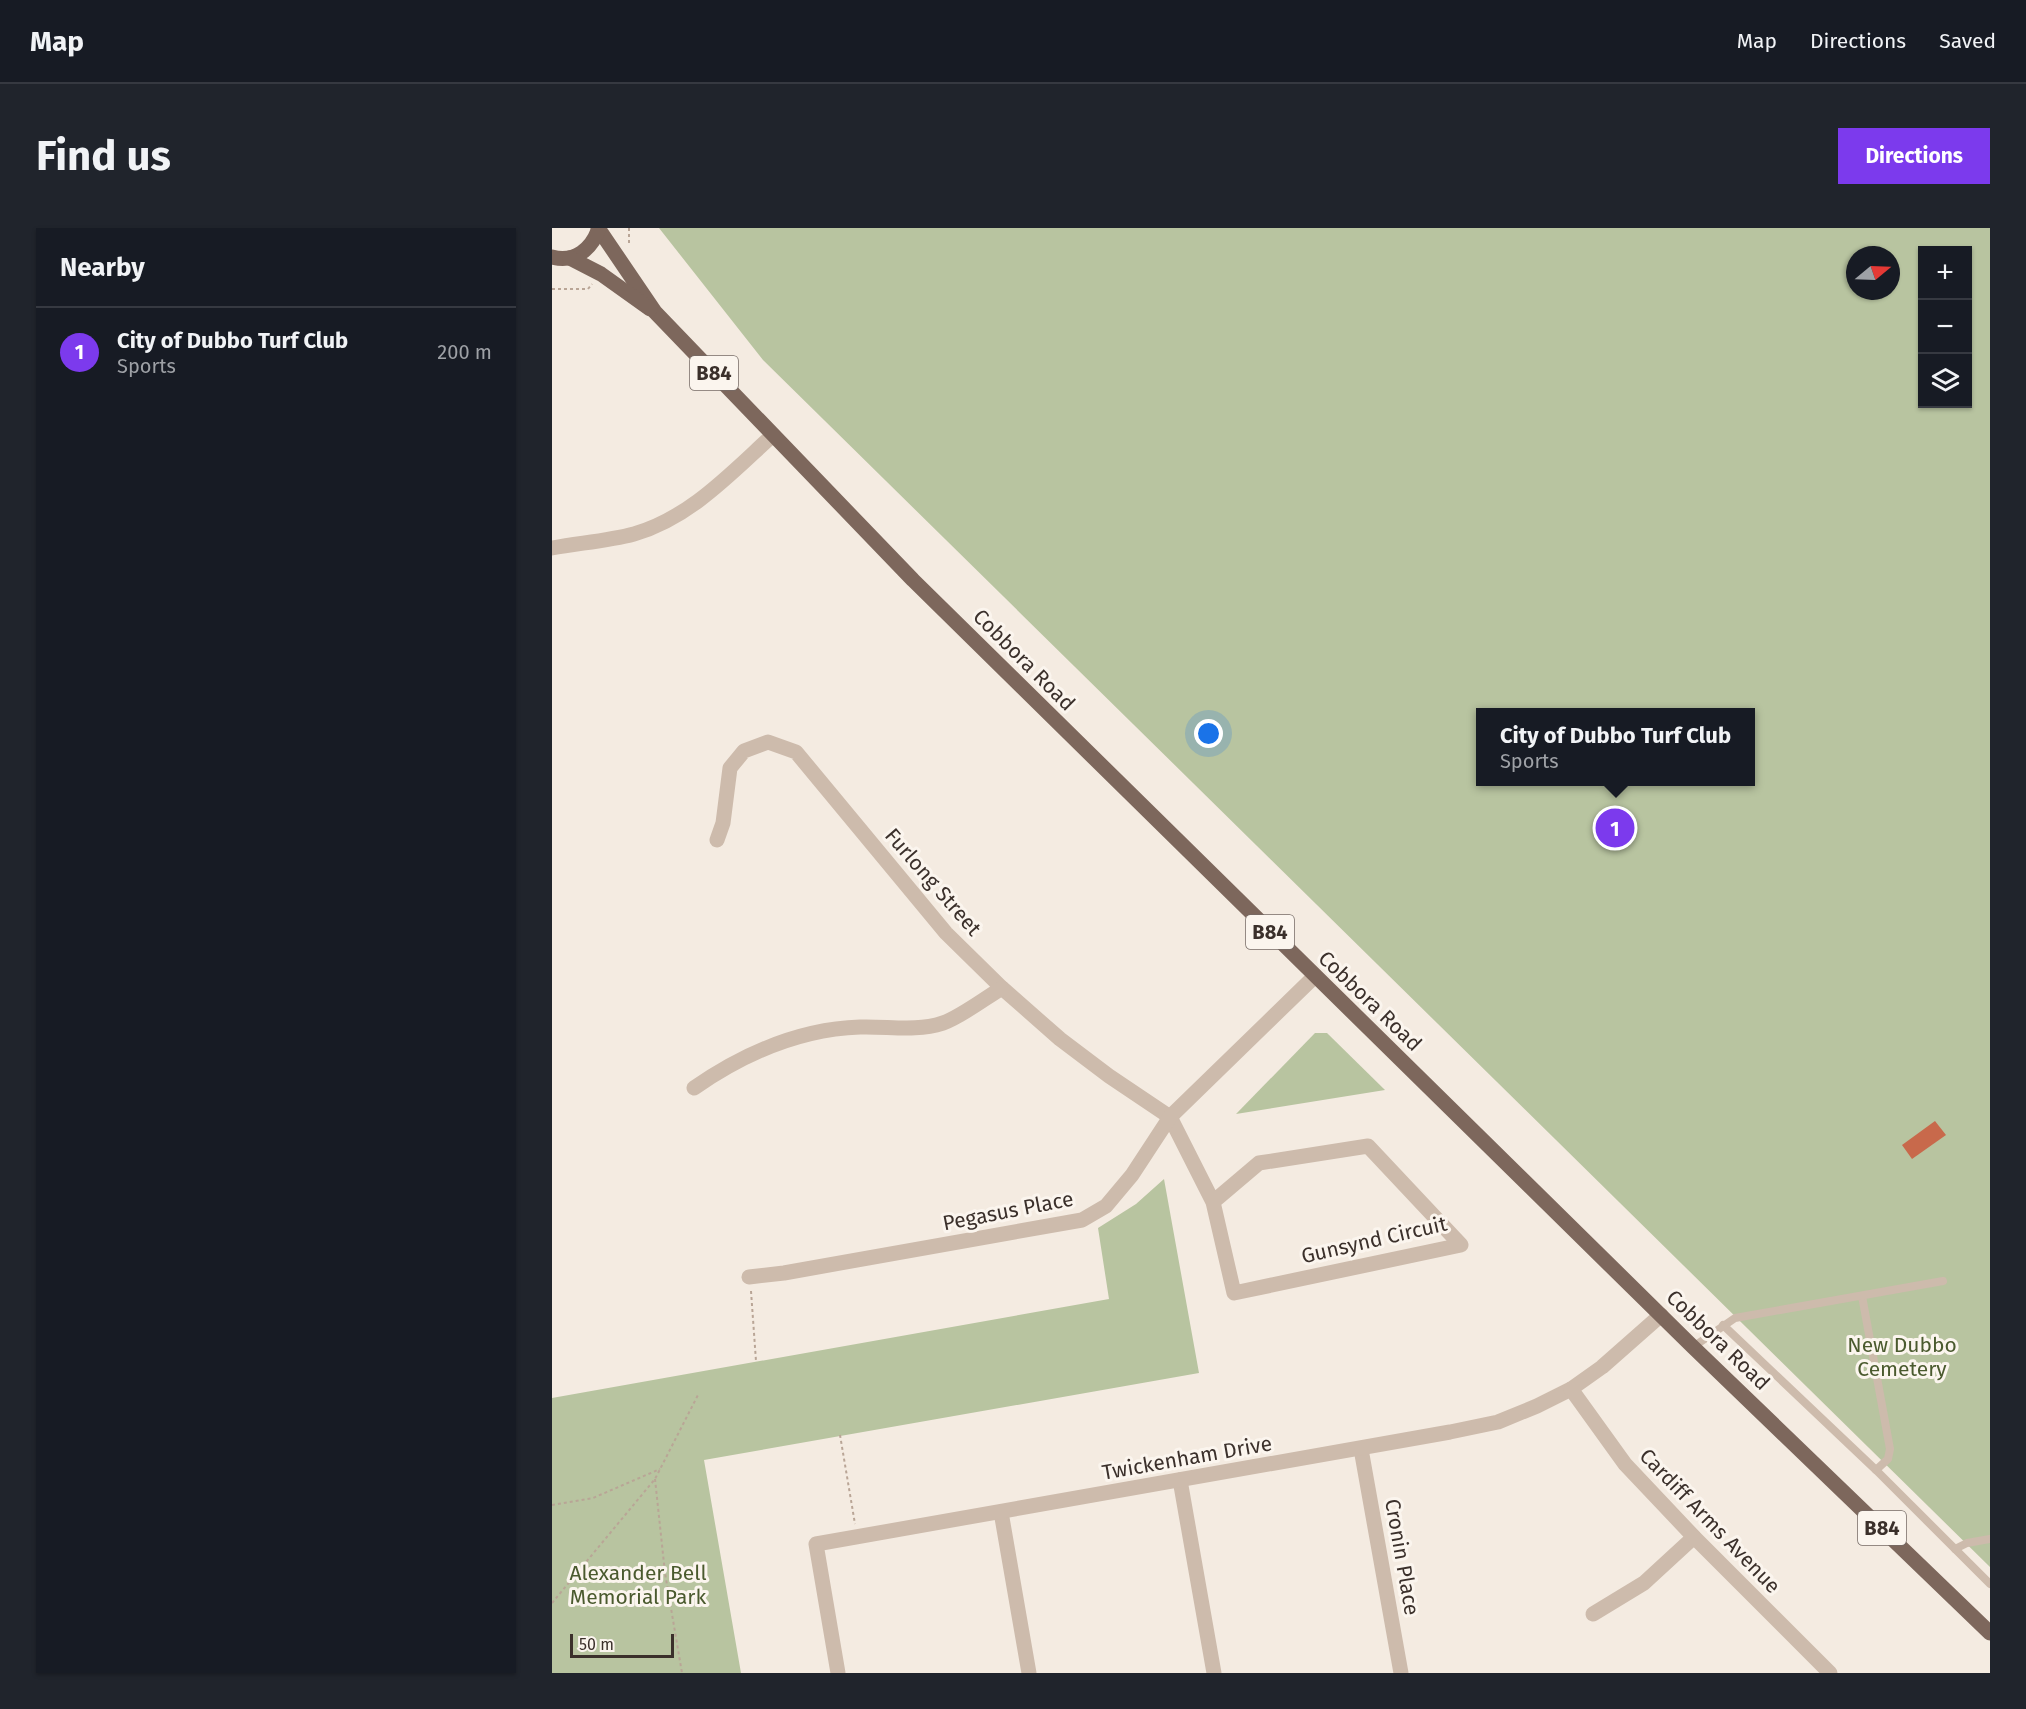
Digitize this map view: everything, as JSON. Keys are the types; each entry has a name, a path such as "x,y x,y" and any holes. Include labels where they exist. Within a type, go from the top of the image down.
{"main road":[{"name":"B84","path":"552,256 570,258 588,248 595,240 598,228"},
{"name":"Cobbora Road","path":"598,228 655,312 971,638 1693,1347 1990,1633"},
{"name":"Cobbora Road","path":"570,258 601,274 655,312"}],"street":[{"path":"552,548 634,534 668,521 700,500 773,435"},
{"name":"Furlong Street","path":"717,840 723,823 730,768 744,751 768,742 796,752 946,933 1002,988 1060,1039 1108,1076 1170,1117"},
{"name":"Pegasus Place","path":"749,1276 784,1273 1082,1220 1106,1206 1132,1175 1170,1117 1315,976"},
{"path":"694,1088 714,1074 761,1049 819,1032 860,1027 910,1029 944,1023 1002,988"},
{"name":"Gunsynd Circuit","path":"1170,1117 1213,1202 1234,1293 1461,1245 1368,1146 1260,1163 1213,1202"},
{"name":"Twickenham Drive","path":"838,1673 816,1544 1361,1449 1498,1422 1571,1389 1602,1367 1661,1315"},
{"name":"Cardiff Arms Avenue","path":"1571,1389 1625,1464 1823,1671"},
{"name":"Cronin Place","path":"1361,1449 1401,1673"},
{"path":"1180,1480 1214,1673"},
{"path":"1001,1512 1029,1673"},
{"path":"1593,1614 1644,1583 1694,1537"}],"lane":[{"path":"1693,1347 1736,1318 1943,1281"},
{"path":"1862,1296 1890,1449 1888,1459 1876,1470"},
{"path":"1723,1325 1876,1470 1990,1584"},
{"path":"1955,1549 1967,1543 1990,1539"}],"path":[{"path":"627,250 630,245 629,228"},
{"path":"552,289 588,289"},
{"path":"749,1276 756,1361"},
{"path":"552,1604 655,1479 699,1392"},
{"path":"840,1435 858,1537"},
{"path":"552,1505 593,1498 660,1469"},
{"path":"655,1479 665,1573 682,1673"}],"green space":[{"name":"New Dubbo Cemetery","path":"659,228 1990,228 1990,1567 763,360"},
{"path":"1315,1033 1327,1033 1385,1090 1236,1114"},
{"name":"Alexander Bell Memorial Park","path":"1164,1179 1199,1373 704,1460 741,1673 552,1673 552,1398 1109,1299 1098,1228 1136,1204"}],"building":[{"path":"1935,1121 1946,1135 1912,1159 1902,1145"}],"place":[{"name":"City of Dubbo Turf Club","path":"1615,828"}]}
